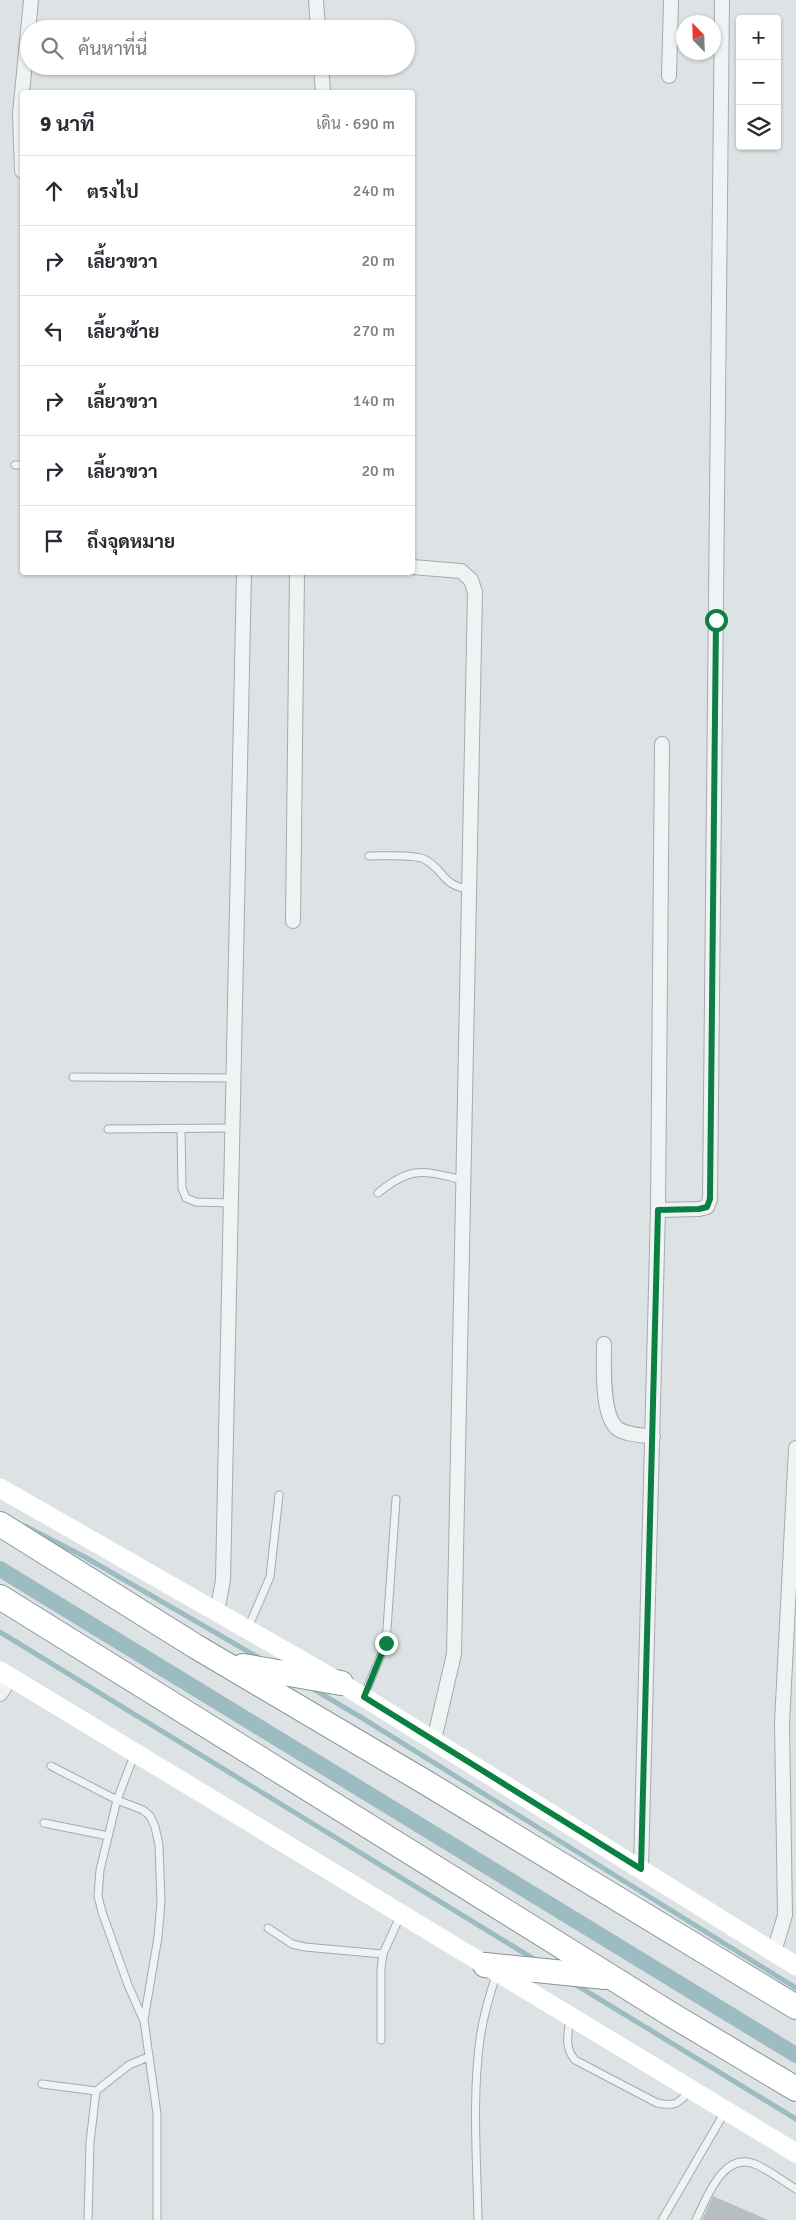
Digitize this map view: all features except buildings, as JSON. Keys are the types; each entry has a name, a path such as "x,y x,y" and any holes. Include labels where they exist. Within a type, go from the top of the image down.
{"highway":[{"path":"0,1524 187,1641 229,1664 796,2007"},
{"path":"0,1597 612,1978 796,2089"},
{"path":"229,1664 341,1683"},
{"path":"491,1968 612,1978"}],"main road":[{"path":"0,1488 341,1683 796,1966"},
{"path":"5,1674 796,2153"}],"street":[{"path":"29,20 31,0"},
{"path":"316,0 317,20"},
{"path":"669,76 671,0"},
{"path":"658,1210 699,1209 707,1207 710,1199 722,0"},
{"path":"22,90 24,75"},
{"path":"322,75 323,90"},
{"path":"415,567 461,571 471,580 475,592 454,1654 434,1740"},
{"path":"218,1607 223,1580 244,575"},
{"path":"293,921 297,575"},
{"path":"641,1869 658,1210 662,744"},
{"path":"604,1344 606,1403 611,1420 617,1428 625,1432 653,1437"},
{"path":"774,1952 785,1915 782,1722 796,1448"},
{"path":"0,1694 5,1674"}],"lane":[{"path":"369,856 420,858 429,863 456,888 469,889"},
{"path":"73,1077 233,1078"},
{"path":"181,1128 182,1188 186,1198 196,1202 231,1203"},
{"path":"108,1129 232,1128"},
{"path":"378,1193 394,1180 409,1172 428,1172 463,1180"},
{"path":"247,1628 270,1577 279,1495"},
{"path":"364,1697 386,1643 396,1499"},
{"path":"135,1753 117,1800 100,1870 98,1896 128,1985 144,2020"},
{"path":"51,1766 117,1800 143,1810 150,1816 155,1827 159,1846 161,1902 158,1937 144,2020 157,2114 157,2220"},
{"path":"44,1823 108,1836"},
{"path":"381,2040 381,1969 383,1954 402,1914"},
{"path":"268,1928 292,1944 305,1947 383,1954"},
{"path":"478,2220 477,2100 480,2040 491,1968"},
{"path":"568,2015 570,2018 567,2043 569,2053 575,2060 657,2103 677,2104 691,2089"},
{"path":"88,2220 90,2142 96,2091 129,2065 148,2058"},
{"path":"42,2084 96,2091"},
{"path":"662,2220 726,2110"},
{"path":"696,2220 721,2174 732,2164 742,2161 756,2164 796,2189"}],"waterway":[{"path":"25,1526 83,1556 261,1659"},
{"path":"0,1569 796,2055"},
{"path":"0,1632 537,1961"},
{"path":"310,1687 796,1988"},
{"path":"573,1983 796,2119"}],"route":[{"path":"386,1643 364,1697 641,1869 658,1210 699,1209 707,1207 710,1199 716,620"}]}
